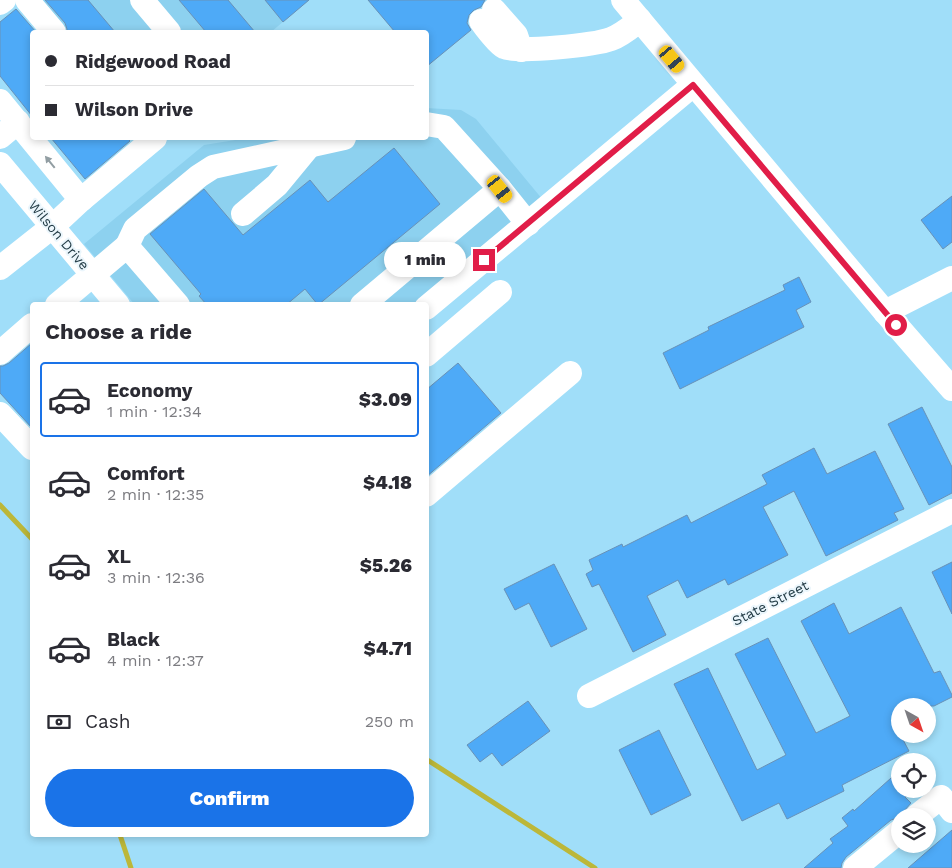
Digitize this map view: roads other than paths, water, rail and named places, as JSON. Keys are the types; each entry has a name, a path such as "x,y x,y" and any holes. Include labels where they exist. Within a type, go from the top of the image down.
{"street":[{"path":"0,3 4,0"},
{"path":"27,0 52,30"},
{"path":"142,0 168,30"},
{"path":"623,0 952,389"},
{"path":"488,16 503,47 521,50 600,42 628,30 640,20"},
{"path":"429,306 693,85"},
{"path":"0,101 9,129 81,200"},
{"path":"429,124 444,127 500,189 528,224"},
{"path":"0,268 52,227 147,140"},
{"path":"60,302 127,246 135,229 212,167 334,140"},
{"path":"239,210 269,176 310,145"},
{"name":"Wilson Drive","path":"0,164 115,302"},
{"path":"366,302 500,189"},
{"path":"127,246 175,302"},
{"path":"886,312 952,278"},
{"path":"429,352 500,292"},
{"path":"0,353 30,328"},
{"path":"429,492 570,373"},
{"path":"0,414 30,446"},
{"name":"State Street","path":"589,696 952,511"},
{"path":"927,808 941,797 952,811"},
{"path":"855,868 891,838"}],"waterway":[{"path":"0,505 30,537"},
{"path":"429,761 595,868"},
{"path":"121,837 131,868"}]}
